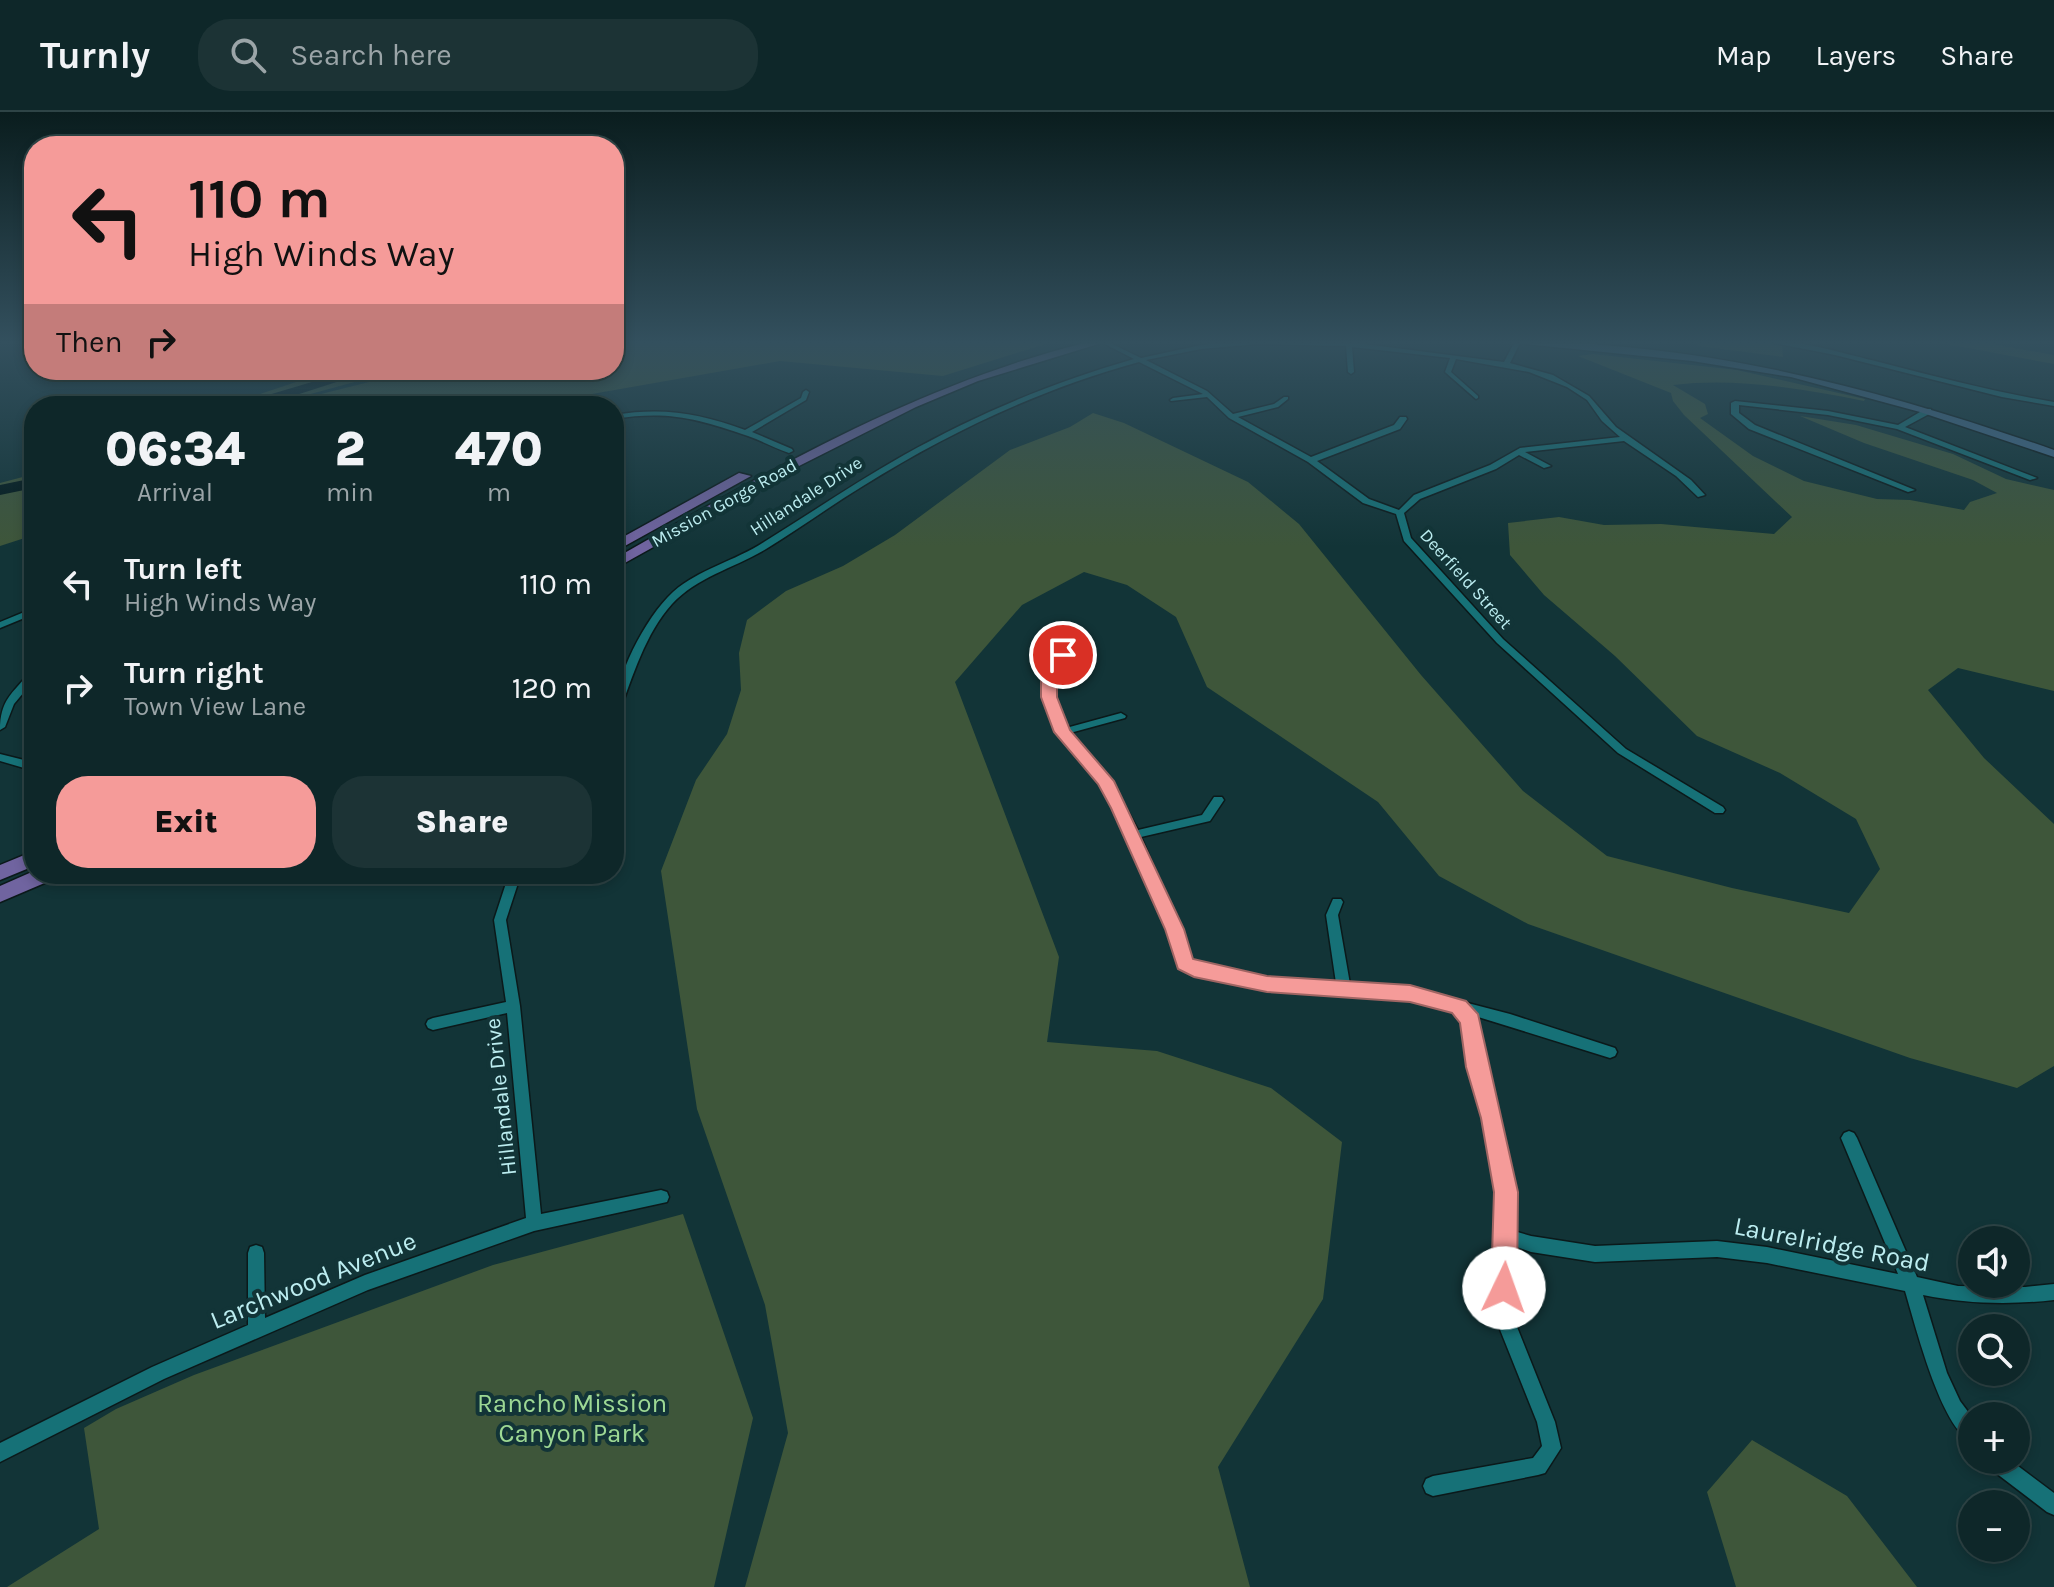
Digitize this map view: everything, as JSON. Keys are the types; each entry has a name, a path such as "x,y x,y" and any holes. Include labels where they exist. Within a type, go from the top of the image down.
{"main road":[{"name":"Mission Gorge Road","path":"624,542 789,451 871,410"},
{"name":"Mission Gorge Road","path":"624,560 900,410"},
{"path":"1924,410 2054,454"},
{"path":"0,873 24,862"},
{"path":"0,894 24,884"}],"street":[{"path":"745,433 785,410"},
{"name":"Hillandale Drive","path":"624,688 644,637 667,604 688,586 757,550 873,474 938,437 1001,410"},
{"name":"Deerfield Street","path":"1225,410 1311,460 1366,501 1400,513 1407,539 1500,641 1622,751 1719,810"},
{"path":"1232,416 1259,410"},
{"name":"Hillandale Drive","path":"1598,410 1604,420 1626,439 1696,486 1701,495"},
{"path":"1734,410 1752,427 1911,490"},
{"path":"1803,410 1899,427 2033,478"},
{"path":"624,415 653,411 689,413 789,451"},
{"path":"1899,427 1928,411"},
{"path":"1311,460 1397,427 1403,419"},
{"path":"1400,513 1417,497 1493,467 1519,452 1547,446 1626,439"},
{"path":"1519,452 1547,466"},
{"path":"0,625 24,615"},
{"path":"1076,633 1049,676 1049,697 1062,732 1105,781 1133,835 1175,929 1185,964 1194,969 1267,984 1410,993 1610,1052"},
{"path":"0,727 9,703 24,686"},
{"path":"1062,732 1121,716"},
{"path":"0,757 24,764"},
{"path":"1133,835 1197,822 1206,818 1218,800"},
{"name":"Hillandale Drive","path":"512,884 500,920 513,1006 534,1223"},
{"path":"1337,902 1332,915 1344,990"},
{"path":"1433,1486 1538,1466 1552,1448 1546,1422 1506,1322 1506,1192 1492,1118 1477,1067 1470,1020 1459,1007 1451,1004"},
{"path":"433,1024 513,1006"},
{"path":"1849,1138 1912,1286 1939,1376 1958,1413"},
{"name":"Larchwood Avenue","path":"0,1453 158,1373 365,1283 534,1223 661,1197"},
{"name":"Laurelridge Road","path":"1507,1236 1531,1244 1595,1254 1717,1249 1767,1255 1958,1294 2054,1292"},
{"path":"256,1253 257,1329"},
{"path":"2013,1474 2054,1505"}],"green space":[{"path":"1680,410 1707,410 1708,414 1700,418 1753,456 1804,481 1877,499 1910,500 1964,510 1970,502 1997,493 1973,480 1864,443 1800,416 1856,425 1953,454 2006,479 2054,490 2054,691 1958,668 1928,690 1984,758 2054,824 2054,1066 2017,1088 1910,1058 1528,924 1439,876 1378,802 1207,687 1176,617 1127,585 1084,572 1022,605 955,682 1059,957 1047,1042 1157,1051 1271,1088 1342,1142 1323,1299 1218,1467 1250,1587 745,1587 788,1433 765,1305 697,1109 661,871 696,780 727,734 741,690 739,653 747,620 786,591 843,566 895,535 1010,450 1070,427 1093,413 1124,423 1248,482 1299,524 1421,675 1523,791 1607,856 1732,888 1849,913 1880,869 1856,819 1780,773 1697,736 1615,656 1544,595 1510,555 1508,523 1559,517 1604,525 1661,524 1774,534 1792,517"},
{"path":"24,477 24,538 0,546 0,483"},
{"name":"Rancho Mission Canyon Park","path":"683,1214 753,1418 714,1587 7,1587 99,1529 84,1428 116,1409 194,1375 493,1265"},
{"path":"1752,1440 1847,1496 1917,1587 1736,1587 1707,1492"}],"waterway":[{"path":"0,490 24,485"}],"route":[{"path":"1063,655 1049,676 1049,697 1062,732 1105,781 1175,929 1185,964 1194,969 1267,984 1410,993 1459,1007 1470,1020 1477,1067 1492,1118 1506,1192 1504,1288"}]}
